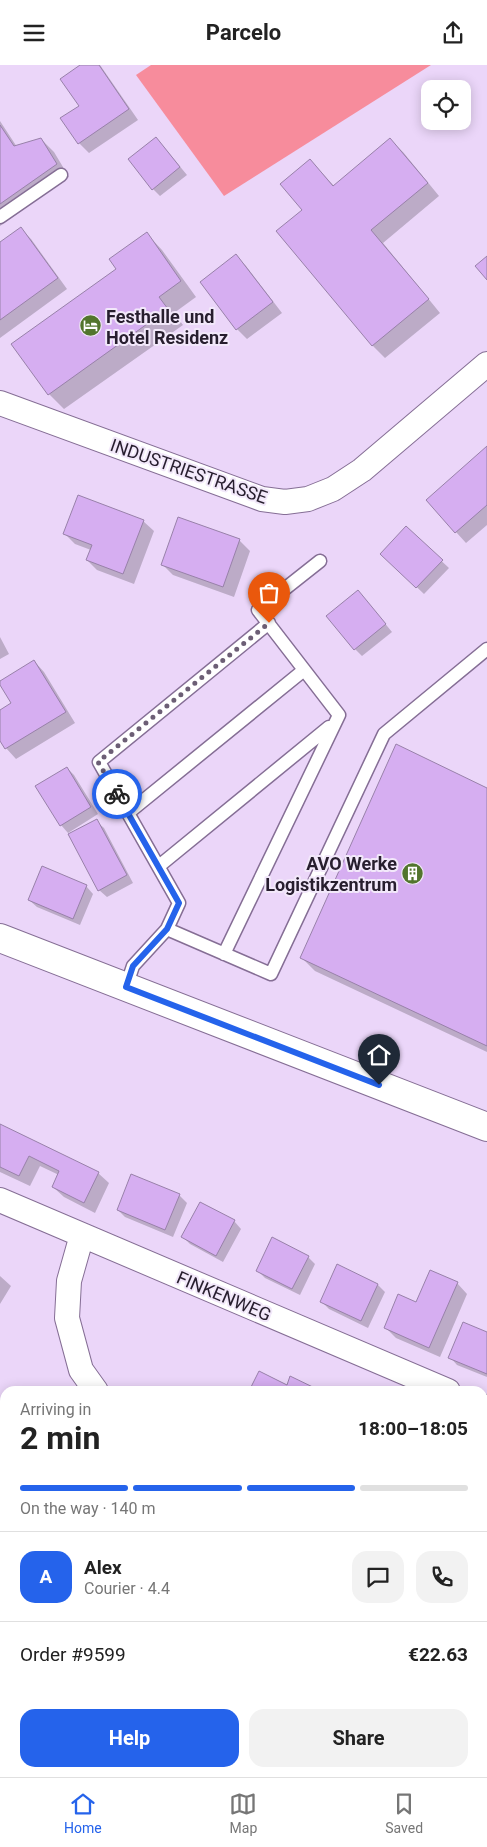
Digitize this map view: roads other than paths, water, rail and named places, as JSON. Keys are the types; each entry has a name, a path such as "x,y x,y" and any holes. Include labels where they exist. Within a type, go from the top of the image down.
{"street":[{"name":"INDUSTRIESTRASSE","path":"0,403 262,499 285,502 308,499 333,489 362,470 487,364"},
{"path":"0,938 487,1127"},
{"name":"FINKENWEG","path":"0,1201 436,1386"},
{"path":"82,1235 70,1281 67,1318 80,1369 92,1386"}],"lane":[{"path":"0,217 61,175"},
{"path":"224,954 333,724 339,715 258,610 320,561"},
{"path":"126,987 133,966 167,929 179,903 98,762 269,623"},
{"path":"167,929 271,975 384,734 487,649"},
{"path":"128,813 304,670"},
{"path":"158,866 333,724"}],"place":[{"name":"Festhalle und Hotel Residenz","path":"90,326"},
{"name":"AVO Werke Logistikzentrum","path":"413,873"}]}
